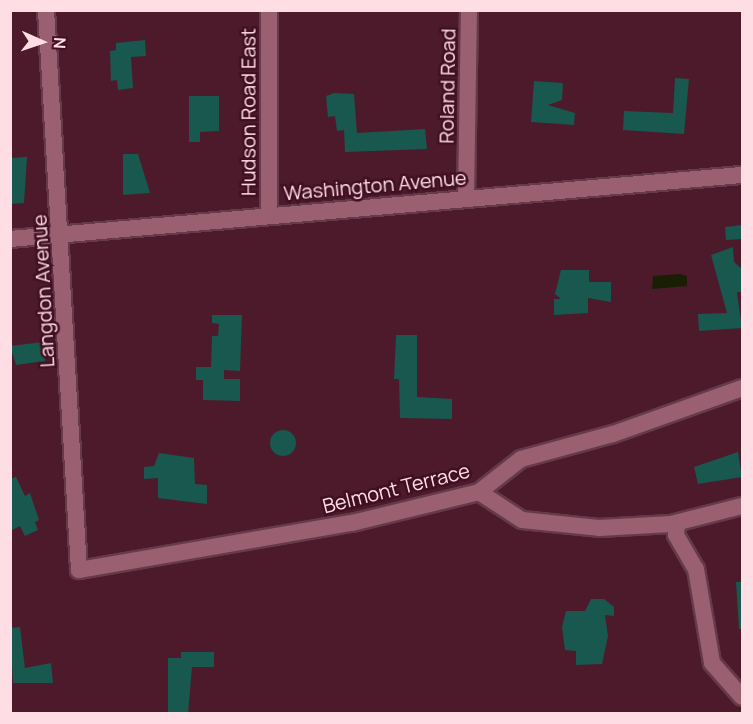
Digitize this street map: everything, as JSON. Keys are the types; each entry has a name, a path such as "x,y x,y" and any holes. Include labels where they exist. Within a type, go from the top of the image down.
{"street":[{"name":"Langdon Avenue","path":"46,10 79,570"},
{"name":"Hudson Road East","path":"269,10 269,214"},
{"name":"Roland Road","path":"466,198 470,10"},
{"name":"Washington Avenue","path":"10,239 269,214 742,175"},
{"name":"Belmont Terrace","path":"79,570 352,523 478,492 521,459 613,434 742,388"},
{"path":"478,492 522,520 598,528 677,523 742,506"},
{"path":"677,523 676,535 696,569 712,663 742,697"}],"shaded area":[{"path":"680,274 687,276 687,286 652,289 653,276"}],"building":[{"path":"145,40 146,56 131,57 133,88 118,90 117,80 111,81 110,51 116,50 116,43"},
{"path":"675,78 689,79 684,134 623,130 624,111 673,113"},
{"path":"534,81 563,83 562,100 548,105 575,113 574,125 531,122"},
{"path":"334,93 354,94 357,133 425,129 427,149 345,152 344,130 337,131 335,116 328,117 326,96"},
{"path":"189,96 219,96 219,131 200,132 200,142 189,142"},
{"path":"123,154 138,154 150,193 123,195"},
{"path":"27,157 24,203 10,204 10,158"},
{"path":"742,225 742,239 726,240 725,227"},
{"path":"733,247 734,262 742,269 741,292 737,292 742,328 699,331 698,314 727,313 711,255"},
{"path":"561,270 589,270 589,282 611,282 611,302 588,298 588,313 554,315 554,299 561,299 555,294"},
{"path":"212,315 242,315 240,371 224,370 224,379 240,379 240,401 203,400 203,380 196,380 196,367 211,367 212,336 218,336 219,324 212,323"},
{"path":"396,335 417,335 417,397 452,399 452,419 400,418 399,379 394,379"},
{"path":"43,342 45,361 16,365 10,346"},
{"path":"283,430 292,434 296,443 292,452 283,456 274,452 270,443 274,434"},
{"path":"738,452 742,477 698,484 694,467"},
{"path":"159,453 194,458 195,484 207,485 207,504 158,498 158,478 144,479 144,467 154,466"},
{"path":"16,477 25,496 30,493 39,520 35,522 38,530 25,536 20,526 10,531 10,479"},
{"path":"736,582 742,582 742,629 739,629"},
{"path":"591,599 604,599 614,607 614,616 605,615 608,636 602,664 576,665 576,651 565,650 562,627 566,611 585,611"},
{"path":"20,627 25,668 51,663 53,683 13,683 10,628"},
{"path":"181,652 214,652 214,667 192,667 188,714 168,714 168,658 181,658"}]}
